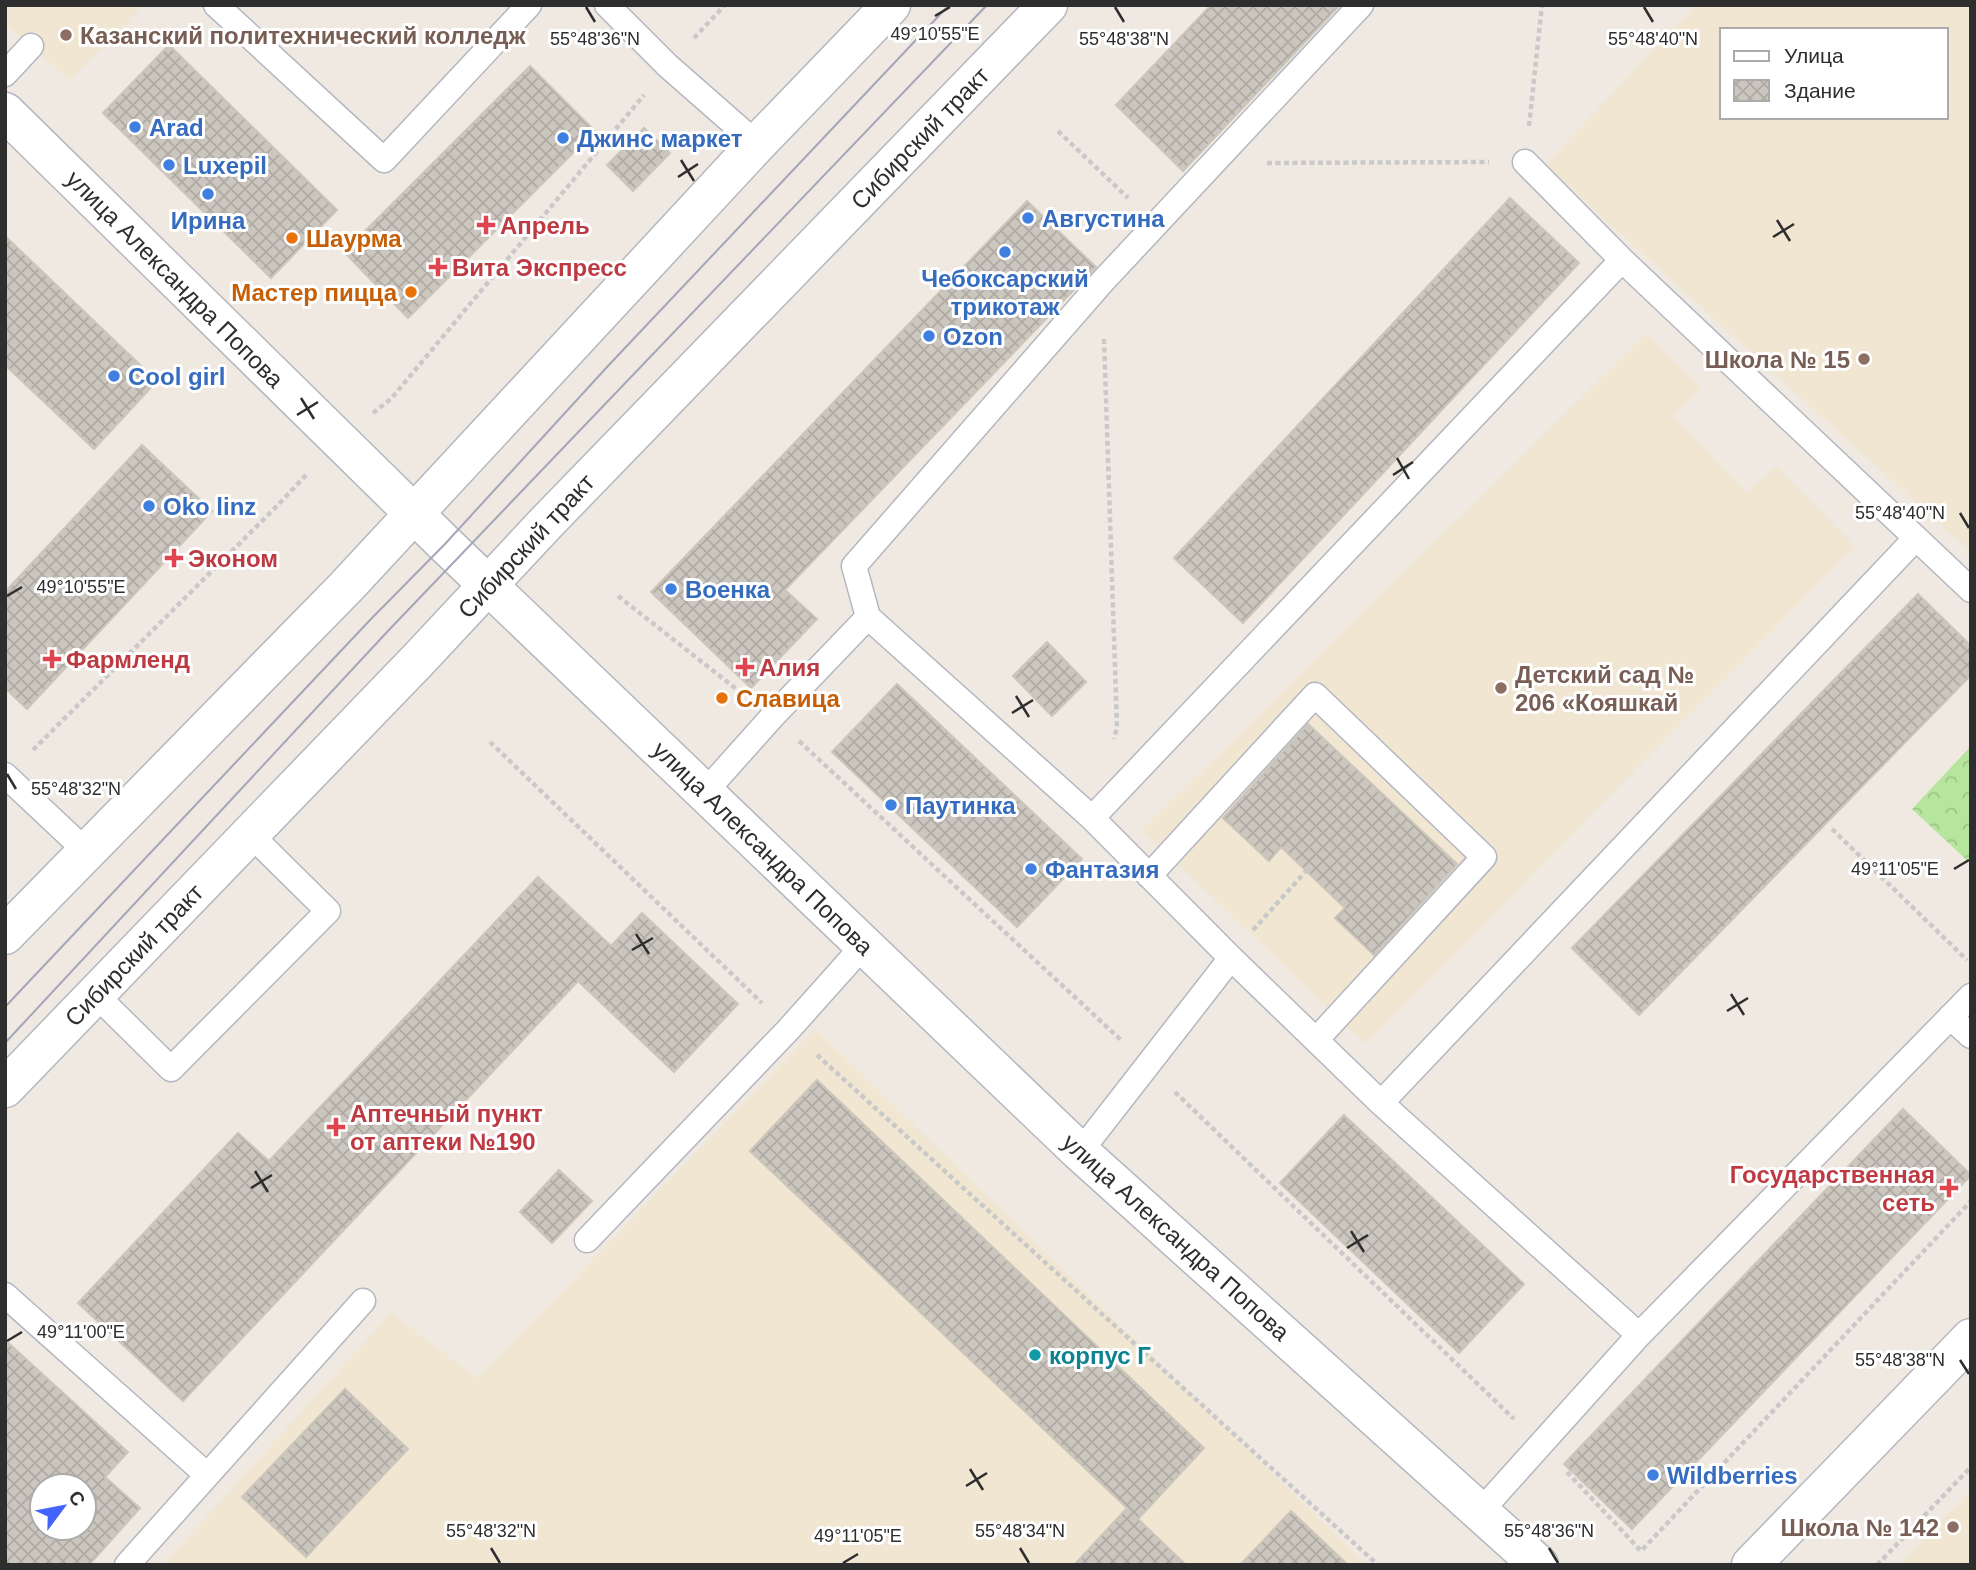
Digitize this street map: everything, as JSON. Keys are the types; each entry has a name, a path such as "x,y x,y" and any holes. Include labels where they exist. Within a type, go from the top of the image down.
{"main road":[{"path":"5,935 346,587 757,144 891,5"},
{"name":"Сибирский тракт","path":"5,1088 1048,5"},
{"name":"улица Александра Попова","path":"6,113 338,440 1080,1152 1539,1565"},
{"path":"1751,1565 1971,1338"}],"lane":[{"path":"216,5 384,160 529,5"},
{"path":"607,5 668,66 757,144"},
{"path":"1361,5 1102,282 854,566 868,617 1092,818 1381,1103 1639,1335"},
{"path":"5,74 31,46"},
{"path":"1525,162 1622,260 1971,590"},
{"path":"1092,818 1622,260"},
{"path":"1381,1103 1916,538"},
{"path":"705,792 868,617"},
{"path":"1149,876 1315,695 1484,857 1316,1040"},
{"path":"6,776 86,852"},
{"path":"96,995 171,1069 328,911 250,834"},
{"path":"587,1240 789,1029 864,945"},
{"path":"1080,1152 1231,958"},
{"path":"1480,1512 1639,1335 1971,996"},
{"path":"1950,1017 1971,1036"},
{"path":"5,1295 207,1475"},
{"path":"127,1565 363,1301"}],"path":[{"path":"6,776 274,509 338,440 391,399 668,66 725,5"},
{"path":"1212,164 1525,162 1542,5"},
{"path":"1058,131 1156,224"},
{"path":"1102,282 1117,727 1114,740"},
{"path":"490,742 789,1029 1378,1565"},
{"path":"1832,829 1971,963"},
{"path":"1250,934 1306,871"},
{"path":"1641,1551 1971,1201"},
{"path":"1877,1565 1971,1467"}],"shaded area":[{"name":"Казанский политехнический колледж","path":"5,5 144,5 70,80 5,23"},
{"name":"Школа № 15","path":"1696,5 1971,5 1971,552 1545,165"},
{"name":"Детский сад № 206 «Кояшкай","path":"1647,333 1701,389 1673,417 1747,493 1776,466 1855,546 1366,1044 1142,830"},
{"path":"815,1029 1367,1565 163,1565 391,1313 478,1379"},
{"name":"Школа № 142","path":"1971,1490 1971,1565 1900,1565"}],"green space":[{"path":"1971,746 1971,864 1912,809"}],"building":[{"path":"1211,5 1340,5 1183,171 1116,105"},
{"path":"169,45 337,210 271,278 103,113"},
{"path":"530,66 595,131 408,318 344,252"},
{"path":"644,128 670,153 633,191 607,165"},
{"path":"1510,198 1579,263 1243,623 1174,558"},
{"path":"1027,201 1096,267 785,590 817,619 751,688 651,592"},
{"path":"5,236 157,381 94,449 5,365"},
{"path":"142,445 212,511 27,709 5,688 5,592"},
{"path":"1918,594 1971,646 1971,675 1639,1015 1572,948"},
{"path":"1047,642 1086,682 1052,716 1013,676"},
{"path":"897,684 1082,859 1017,927 832,752"},
{"path":"1308,724 1457,864 1374,955 1335,918 1345,908 1281,847 1269,861 1223,818"},
{"path":"538,877 611,946 642,913 738,1004 674,1072 578,981 183,1401 78,1303 238,1133 269,1161"},
{"name":"корпус Г","path":"817,1080 1204,1448 1138,1519 1186,1565 1074,1565 1127,1508 750,1151"},
{"path":"1903,1109 1971,1175 1632,1529 1564,1464"},
{"path":"1344,1115 1524,1284 1459,1353 1280,1183"},
{"path":"559,1170 592,1201 552,1243 520,1212"},
{"path":"5,1340 128,1452 105,1477 140,1508 89,1565 5,1565"},
{"path":"345,1389 408,1449 306,1557 242,1497"},
{"path":"1291,1511 1348,1565 1240,1565"}],"tram line":[{"path":"5,1007 445,544 607,367 949,5"},
{"path":"5,1043 387,632 987,5"}],"place":[{"name":"Казанский политехнический колледж","path":"66,35"},
{"name":"Arad","path":"135,127"},
{"name":"Джинс маркет","path":"563,138"},
{"name":"Luxepil","path":"169,165"},
{"name":"Ирина","path":"208,194"},
{"name":"Августина","path":"1028,218"},
{"name":"Апрель","path":"486,225"},
{"name":"Шаурма","path":"292,238"},
{"name":"Чебоксарский трикотаж","path":"1005,252"},
{"name":"Вита Экспресс","path":"438,267"},
{"name":"Мастер пицца","path":"411,292"},
{"name":"Ozon","path":"929,336"},
{"name":"Школа № 15","path":"1864,359"},
{"name":"Cool girl","path":"114,376"},
{"name":"Oko linz","path":"149,506"},
{"name":"Эконом","path":"174,558"},
{"name":"Военка","path":"671,589"},
{"name":"Фармленд","path":"52,659"},
{"name":"Алия","path":"745,667"},
{"name":"Детский сад № 206 «Кояшкай","path":"1501,688"},
{"name":"Славица","path":"722,698"},
{"name":"Паутинка","path":"891,805"},
{"name":"Фантазия","path":"1031,869"},
{"name":"Аптечный пункт от аптеки №190","path":"336,1127"},
{"name":"Государственная сеть","path":"1949,1188"},
{"name":"корпус Г","path":"1035,1355"},
{"name":"Wildberries","path":"1653,1475"},
{"name":"Школа № 142","path":"1953,1527"}]}
